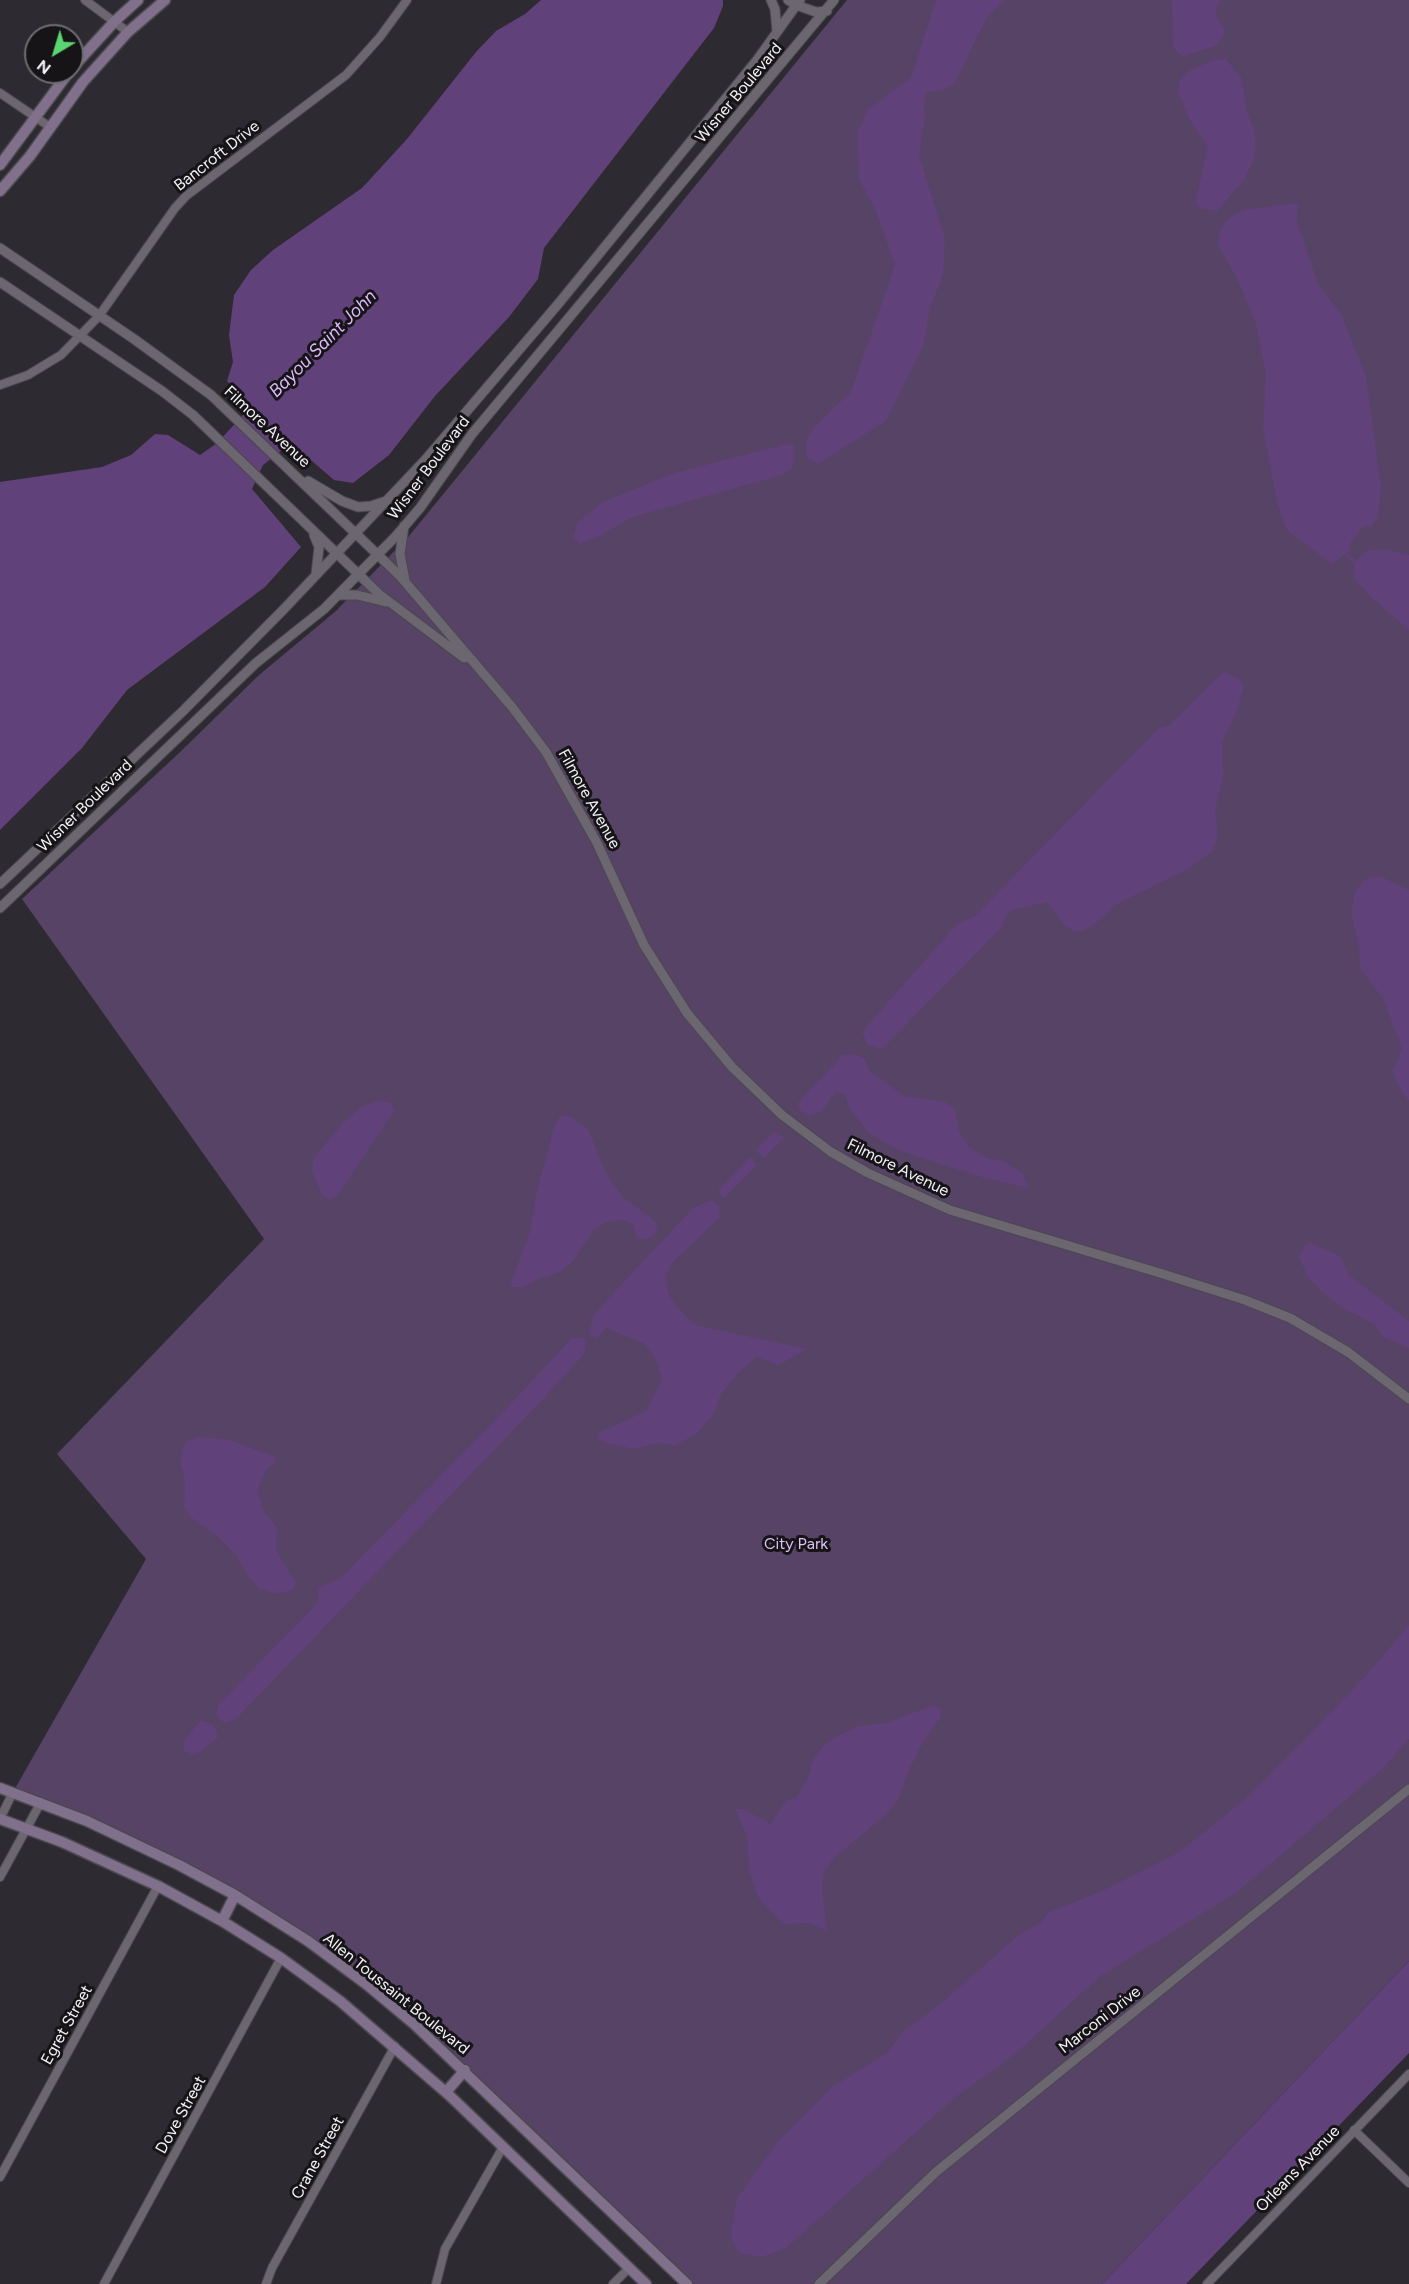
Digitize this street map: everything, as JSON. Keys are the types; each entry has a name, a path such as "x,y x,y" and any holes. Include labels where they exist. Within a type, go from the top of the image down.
{"main road":[{"path":"84,55 138,0"},
{"path":"0,191 30,156 83,82 128,32 165,0"},
{"path":"0,165 60,84"},
{"name":"Allen Toussaint Boulevard","path":"0,1788 41,1802 126,1838 235,1895 308,1941 366,1984 465,2070 687,2284"},
{"path":"0,1819 95,1856 158,1886 222,1921 281,1958 340,2001 395,2046 646,2284"},
{"path":"222,1921 235,1895"},
{"path":"446,2092 465,2070"}],"street":[{"path":"84,0 128,32"},
{"name":"Bancroft Drive","path":"0,385 28,375 61,356 99,316 175,208 186,196 346,75 380,37 407,0"},
{"path":"771,0 775,9 777,32"},
{"name":"Wisner Boulevard","path":"0,908 256,663 339,595 404,526 472,434 834,0"},
{"path":"795,2 816,12 827,11"},
{"name":"Wisner Boulevard","path":"0,884 183,711 337,554 473,406 757,60 795,2"},
{"path":"0,93 50,127"},
{"name":"Filmore Avenue","path":"0,248 191,380 276,455 406,582 477,669 512,707 546,752 597,843 644,945 687,1013 732,1067 782,1115 831,1152 868,1173 950,1210 1245,1300 1290,1318 1348,1352 1409,1399"},
{"name":"Filmore Avenue","path":"0,282 162,391 218,438 379,594 477,669"},
{"path":"293,472 342,501 358,507 371,506 388,500"},
{"path":"404,526 400,558 406,582"},
{"path":"312,530 319,547 318,568 314,578"},
{"path":"339,595 357,595 393,604"},
{"name":"Marconi Drive","path":"819,2284 936,2172 1409,1789"},
{"path":"0,1819 13,1792"},
{"path":"0,1877 3,1866 41,1802"},
{"name":"Egret Street","path":"0,2177 158,1886"},
{"name":"Dove Street","path":"104,2284 281,1958"},
{"name":"Crane Street","path":"266,2284 278,2258 395,2046"},
{"name":"Orleans Avenue","path":"1207,2284 1409,2074"},
{"path":"1354,2130 1409,2183"},
{"path":"436,2284 445,2249 503,2147"},
{"path":"613,2284 629,2268"}],"green space":[{"name":"City Park","path":"847,0 1409,0 1409,1961 1102,2284 687,2284 366,1984 235,1895 13,1792 146,1559 57,1454 264,1239 22,899 259,675 336,611 409,536"}],"water":[{"name":"Bayou Saint John","path":"541,0 723,0 723,6 714,28 544,248 538,279 509,317 435,396 389,455 353,483 334,480 305,455 286,447 263,465 252,489 301,547 265,587 127,690 82,748 0,830 0,482 102,467 131,455 155,434 168,435 200,455 216,444 245,413 243,397 227,381 233,362 229,335 234,295 251,270 273,250 362,188 407,139 476,52 496,31 525,14"},
{"path":"936,0 1005,0 987,17 954,84 941,91 926,92 925,118 919,155 945,239 943,275 930,308 923,347 886,421 818,464 806,457 806,442 813,428 851,392 895,265 875,208 859,179 858,131 868,109 911,78"},
{"path":"1172,0 1220,0 1215,14 1224,29 1223,37 1216,46 1183,56 1173,48"},
{"path":"1225,58 1242,79 1246,109 1254,131 1256,147 1244,180 1217,211 1199,208 1196,200 1208,146 1191,122 1178,93 1180,79 1190,70"},
{"path":"1298,203 1297,222 1318,284 1340,312 1366,376 1381,487 1378,518 1371,526 1363,527 1351,542 1349,551 1332,564 1287,530 1278,506 1263,429 1266,373 1255,321 1237,278 1218,245 1220,229 1233,215 1248,209"},
{"path":"787,444 794,446 795,456 792,468 782,475 633,517 580,544 573,537 577,523 603,502 674,473"},
{"path":"1384,549 1409,555 1409,630 1369,595 1355,579 1354,566 1357,560 1366,551"},
{"path":"1223,672 1238,678 1244,685 1236,714 1222,741 1223,775 1215,813 1218,836 1212,852 1184,871 1117,904 1092,926 1082,931 1073,931 1063,924 1048,902 1011,910 1002,927 882,1049 868,1045 862,1032 957,924 975,916 1159,728 1170,725"},
{"path":"1382,877 1409,890 1409,1101 1397,1084 1393,1071 1402,1049 1384,1000 1360,968 1359,946 1351,914 1355,892 1364,880"},
{"path":"853,1054 864,1058 870,1071 904,1096 945,1102 955,1109 959,1131 969,1147 984,1157 1005,1162 1023,1174 1029,1188 988,1179 898,1150 868,1132 849,1108 845,1094 836,1092 822,1111 808,1116 800,1110 798,1103 843,1055"},
{"path":"377,1101 390,1102 394,1111 337,1196 330,1199 322,1195 312,1171 314,1158 342,1124 361,1107"},
{"path":"560,1116 569,1116 588,1129 603,1167 612,1182 623,1197 655,1221 658,1230 651,1237 642,1240 636,1235 633,1224 626,1220 606,1222 593,1231 573,1261 560,1272 540,1278 524,1287 510,1287 531,1228 535,1200 554,1127"},
{"path":"775,1131 784,1138 764,1157 760,1155 756,1150"},
{"path":"750,1157 757,1165 724,1198 719,1194 719,1189"},
{"path":"713,1201 719,1206 720,1217 671,1264 666,1276 668,1293 677,1308 696,1325 807,1349 779,1365 756,1357 740,1371 721,1394 713,1415 697,1433 675,1446 659,1443 635,1449 609,1444 598,1439 598,1433 646,1411 662,1379 656,1360 645,1344 607,1328 596,1338 591,1336 589,1332 594,1314 693,1208"},
{"path":"1310,1243 1340,1256 1349,1275 1409,1321 1409,1348 1385,1338 1374,1324 1344,1309 1320,1290 1307,1275 1299,1257 1304,1247"},
{"path":"572,1338 586,1338 585,1353 543,1399 236,1719 225,1723 219,1719 216,1714 218,1705 317,1604 319,1587 340,1579"},
{"path":"198,1437 229,1440 273,1456 276,1462 266,1470 259,1484 258,1493 264,1512 277,1527 276,1547 280,1558 296,1582 294,1588 276,1594 260,1589 245,1571 237,1556 216,1535 192,1518 184,1508 185,1480 180,1461 182,1450 187,1441"},
{"path":"1409,1625 1409,1739 1382,1769 1237,1892 1099,1977 1015,2054 953,2099 786,2248 762,2257 743,2254 736,2248 731,2236 736,2200 776,2144 832,2087 887,2053 902,2033 939,2005 1020,1934 1041,1922 1049,1912 1100,1892 1176,1854 1211,1827 1251,1794 1365,1677"},
{"path":"934,1705 941,1709 940,1718 924,1740 897,1802 883,1817 835,1857 824,1872 822,1887 827,1931 809,1923 783,1924 758,1897 749,1871 747,1836 735,1809 744,1809 770,1824 787,1800 796,1798 807,1781 812,1762 822,1747 835,1737 859,1726 886,1723"},
{"path":"201,1720 214,1725 218,1737 200,1752 190,1754 183,1750 185,1739"},
{"path":"1409,1961 1409,2053 1186,2284 1102,2284"}],"waterway":[{"path":"1346,554 1356,563"}]}
